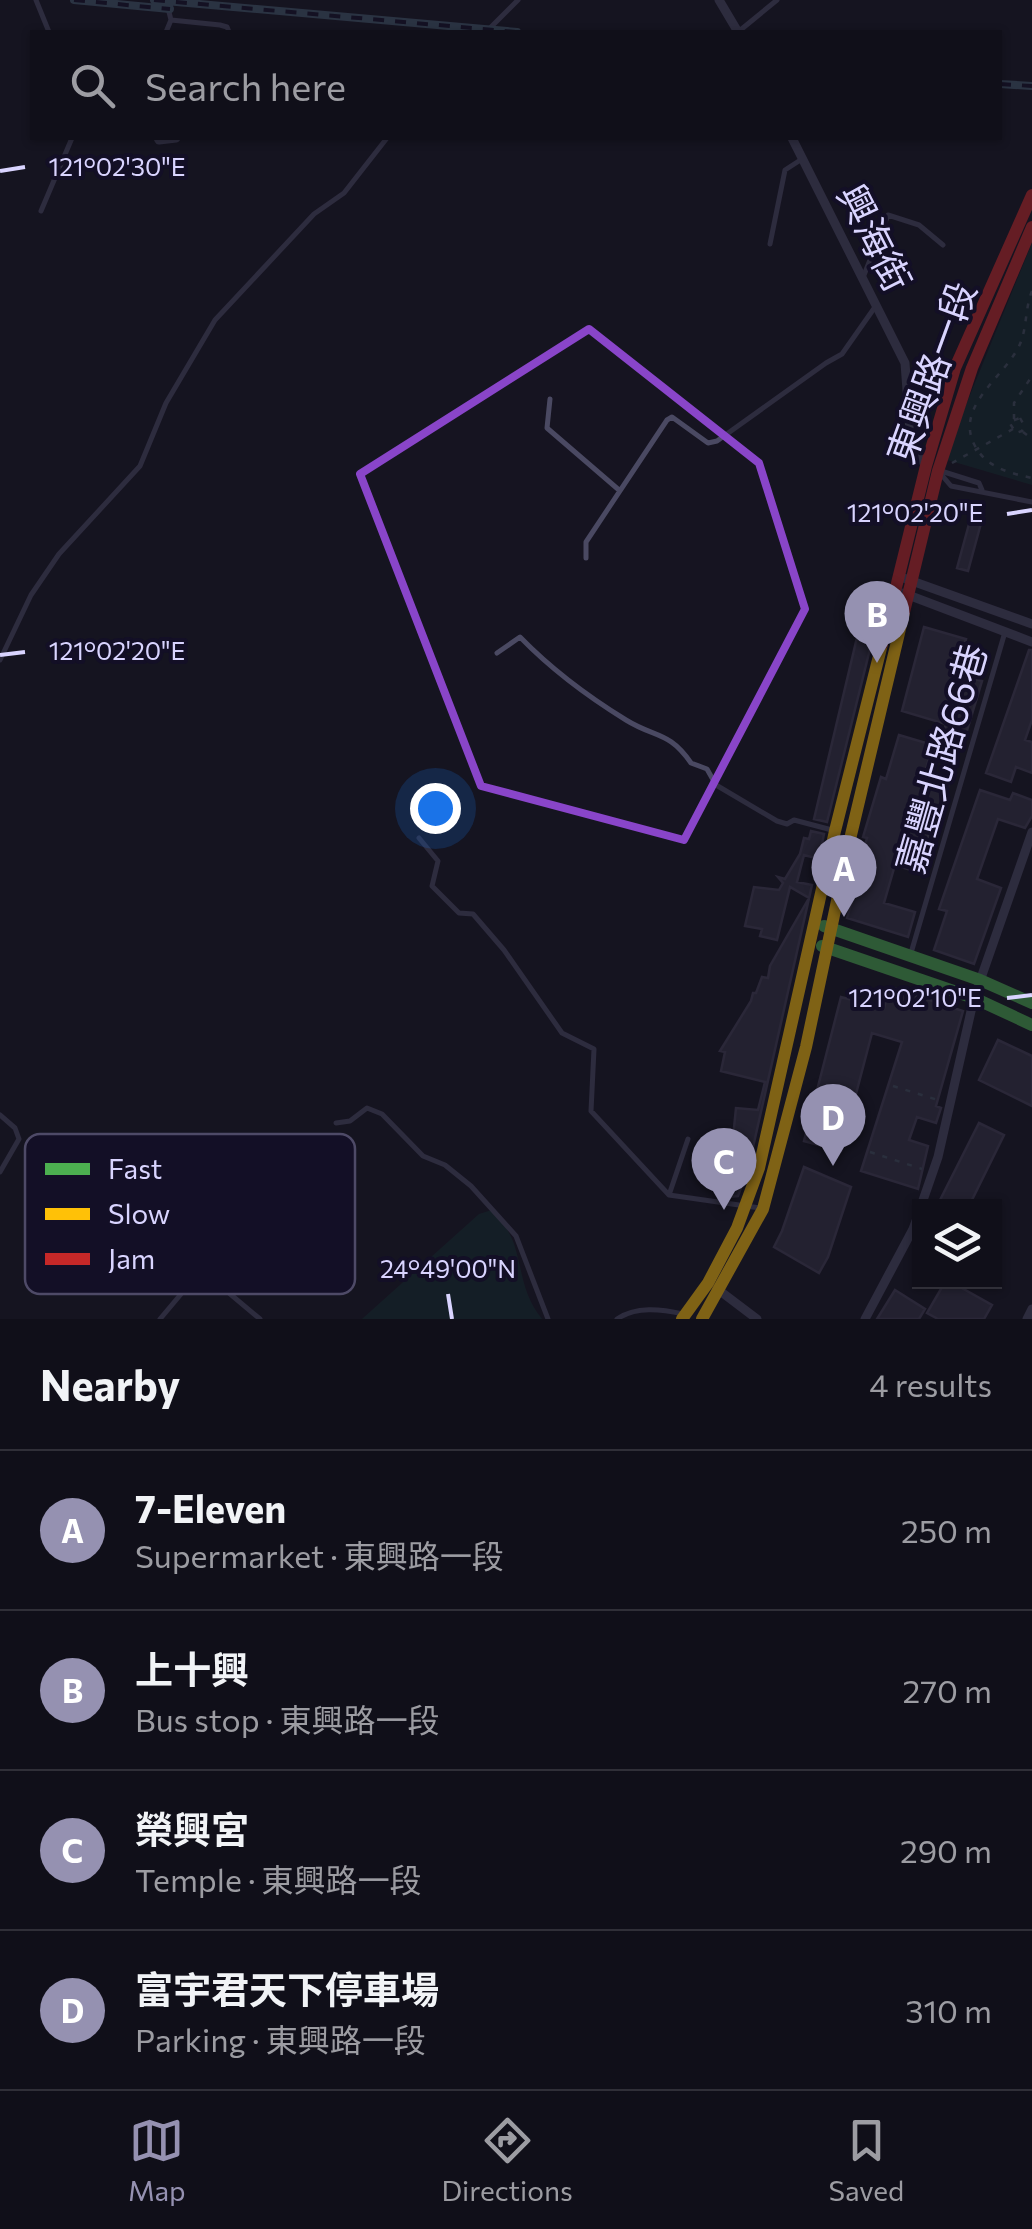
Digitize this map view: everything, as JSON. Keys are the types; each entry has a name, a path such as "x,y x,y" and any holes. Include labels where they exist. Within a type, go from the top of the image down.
{"street":[{"path":"719,0 737,30"},
{"name":"興海街","path":"793,140 905,362 911,445 932,468"},
{"name":"東興路一段","path":"702,1319 763,1209 801,1064 910,589 932,468 956,368 1032,195"},
{"name":"東興路一段","path":"685,1318 708,1283 746,1205 759,1168 896,583 932,468 1032,227"},
{"path":"896,583 1032,642"},
{"path":"910,589 1032,624"},
{"path":"923,1199 974,998 1032,832"},
{"path":"814,924 980,980 1032,1003"},
{"path":"810,943 974,998 1032,1025"},
{"path":"865,1319 912,1224"},
{"path":"720,1292 757,1319"},
{"path":"1026,1319 1032,1309"}],"lane":[{"path":"36,0 48,30"},
{"path":"166,0 171,20 167,30"},
{"path":"488,30 518,0"},
{"path":"740,30 777,0"},
{"path":"171,20 220,25 228,30"},
{"path":"41,211 71,140"},
{"path":"0,660 58,554 140,466 166,403 215,320 314,214 344,193 384,140"},
{"path":"770,244 785,170 802,159"},
{"path":"863,278 888,215 919,225 943,245"},
{"path":"586,558 586,542 667,420 672,417 708,443 717,442 842,354 865,325 870,310 878,305"},
{"path":"550,399 547,428 618,490"},
{"path":"932,468 951,486 1032,502"},
{"name":"嘉豐北路66巷","path":"910,956 1005,632"},
{"path":"497,653 520,637 554,672 628,722 664,736 684,750 691,762 707,769 716,785 754,809 787,824 794,820 835,831"},
{"path":"419,838 438,861 432,886 459,913 473,914 504,950 562,1033 594,1049 591,1111 669,1195 763,1209"},
{"path":"336,1122 350,1120 366,1108 382,1114 423,1156 445,1165 471,1186 516,1236 548,1319"},
{"path":"0,1115 15,1128 19,1140 0,1172"},
{"path":"669,1195 688,1138"},
{"path":"160,1319 182,1294"},
{"path":"230,1294 260,1319"},
{"path":"617,1319 626,1312 642,1310 685,1318"}],"path":[{"path":"1032,291 1020,344 970,418 970,436 987,462 1032,478"},
{"path":"1014,419 1014,403 1032,376"},
{"path":"1020,418 1022,431 1016,433 1010,422 1020,418"},
{"path":"932,468 977,450 1014,429"},
{"path":"1022,431 1032,439"},
{"path":"893,1086 949,1104"},
{"path":"870,1152 933,1172"}],"highlighted area":[{"path":"589,329 759,463 805,609 684,840 481,786 360,474"}],"green space":[{"path":"1032,243 1032,485 944,459"},
{"path":"495,1209 512,1240 527,1292 542,1319 362,1319 479,1214"}],"building":[{"path":"972,513 983,516 968,571 957,568"},
{"path":"924,627 966,639 956,673 982,681 962,747 941,741 946,724 902,711"},
{"path":"859,629 874,633 827,822 814,819"},
{"path":"1029,650 1032,720 1025,740 1032,742 1032,773 1016,767 1011,782 986,773"},
{"path":"899,735 933,745 924,776 949,783 917,872 895,865 884,903 915,912 908,937 847,918 867,838 863,837"},
{"path":"980,790 1010,800 1013,793 1032,800 1032,816 1025,828 998,819 977,879 1001,888 974,964 934,950 947,911 939,909"},
{"path":"811,831 824,834 819,859 804,855 797,882 812,885 749,1165 738,1196 729,1197 727,1186 736,1184 741,1164 734,1162 738,1139 733,1138 736,1108 758,1110 765,1082 721,1071 725,1052 720,1051 762,977 768,978 770,966 809,898 790,887 777,940 760,936 762,929 745,926 754,887 779,890 783,883 778,877 785,879"},
{"path":"890,987 963,1011 936,1106 941,1108 936,1123 917,1117 909,1140 928,1146 918,1189 861,1171 902,1042 872,1033 841,1151 804,1141 841,997 884,1008"},
{"path":"998,1040 1032,1056 1032,1106 979,1080"},
{"path":"979,1123 1004,1135 972,1199 941,1199"},
{"path":"804,1167 851,1187 819,1273 774,1247"},
{"path":"941,1289 963,1289 992,1305 984,1319 938,1319 927,1313"},
{"path":"895,1290 925,1309 919,1319 877,1319"}],"railway":[{"path":"74,0 170,9"},
{"path":"154,0 494,30"},
{"path":"1002,84 1032,86"}],"traffic: fast":[{"path":"824,926 980,980 1032,1003"},
{"path":"822,946 974,998 1032,1025"}],"traffic: slow":[{"path":"702,1319 763,1209 806,1047 904,612"},
{"path":"682,1319 708,1283 737,1228 759,1168 835,831 882,644"}],"traffic: jam":[{"path":"882,644 955,368 1032,195"},
{"path":"904,612 938,471 972,368 1032,227"}],"place":[{"name":"上十興","path":"877,663"},
{"name":"7-Eleven","path":"844,917"},
{"name":"富宇君天下停車場","path":"833,1166"},
{"name":"榮興宮","path":"724,1210"}]}
